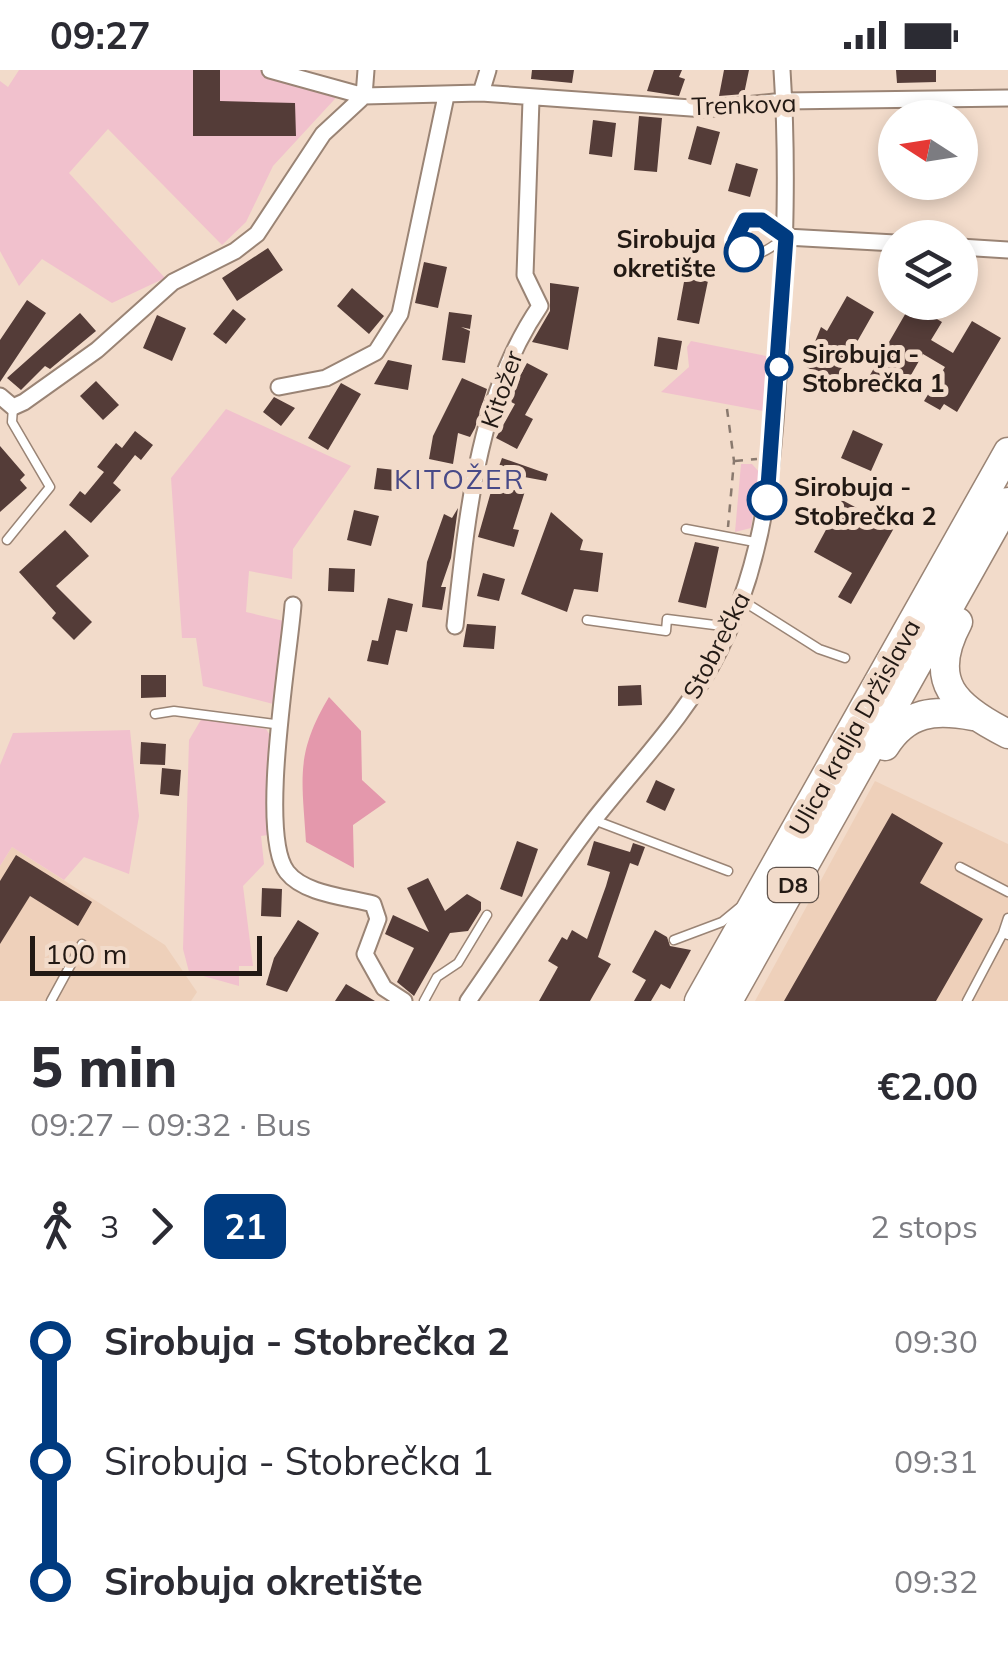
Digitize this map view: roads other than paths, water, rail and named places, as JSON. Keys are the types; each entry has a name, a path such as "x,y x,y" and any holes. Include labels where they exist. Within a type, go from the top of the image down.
{"highway":[{"name":"Ulica kralja Držislava","path":"699,1001 1008,452"},
{"name":"Ulica kralja Držislava","path":"728,1001 1008,502"},
{"path":"973,716 948,684 943,657 980,580 983,546"},
{"path":"858,769 873,761 908,718 942,712 973,716 1008,734"}],"street":[{"name":"Trenkova","path":"270,70 364,96 481,93 532,100 705,108 784,102 1008,98"},
{"path":"0,396 13,408 97,350 173,282 235,251 257,234 323,134 364,96 366,70"},
{"path":"481,93 488,70"},
{"name":"Stobrečka","path":"468,1001 594,820 676,720 742,600 760,543 774,458 786,237 782,70"},
{"path":"279,386 326,378 376,352 400,314 446,96"},
{"name":"Kitožer","path":"455,626 479,452 518,338 540,306 525,275 532,100"},
{"path":"786,237 878,242"},
{"path":"293,605 274,795 280,858 288,874 307,887 372,904 378,918 365,954 384,988 404,1001"}],"lane":[{"path":"750,218 786,237 753,255 741,250 735,240 740,223 750,218"},
{"path":"8,540 50,488 12,422 13,408"},
{"path":"686,529 760,543"},
{"path":"742,600 819,649 844,658"},
{"path":"586,620 666,631 667,619 730,626"},
{"path":"156,714 174,711 282,725"},
{"path":"594,820 728,871"},
{"path":"674,940 737,911 760,871 776,865"},
{"path":"960,867 1008,892"},
{"path":"424,1001 437,977 458,963 487,915"},
{"path":"967,1001 1006,934 1008,918"},
{"path":"50,1001 82,944"}],"place":[{"name":"Sirobuja okretište","path":"744,252"},
{"name":"Sirobuja - Stobrečka 1","path":"779,367"},
{"name":"Sirobuja - Stobrečka 2","path":"767,500"}],"district":[{"name":"KITOŽER","path":"460,478"}]}
